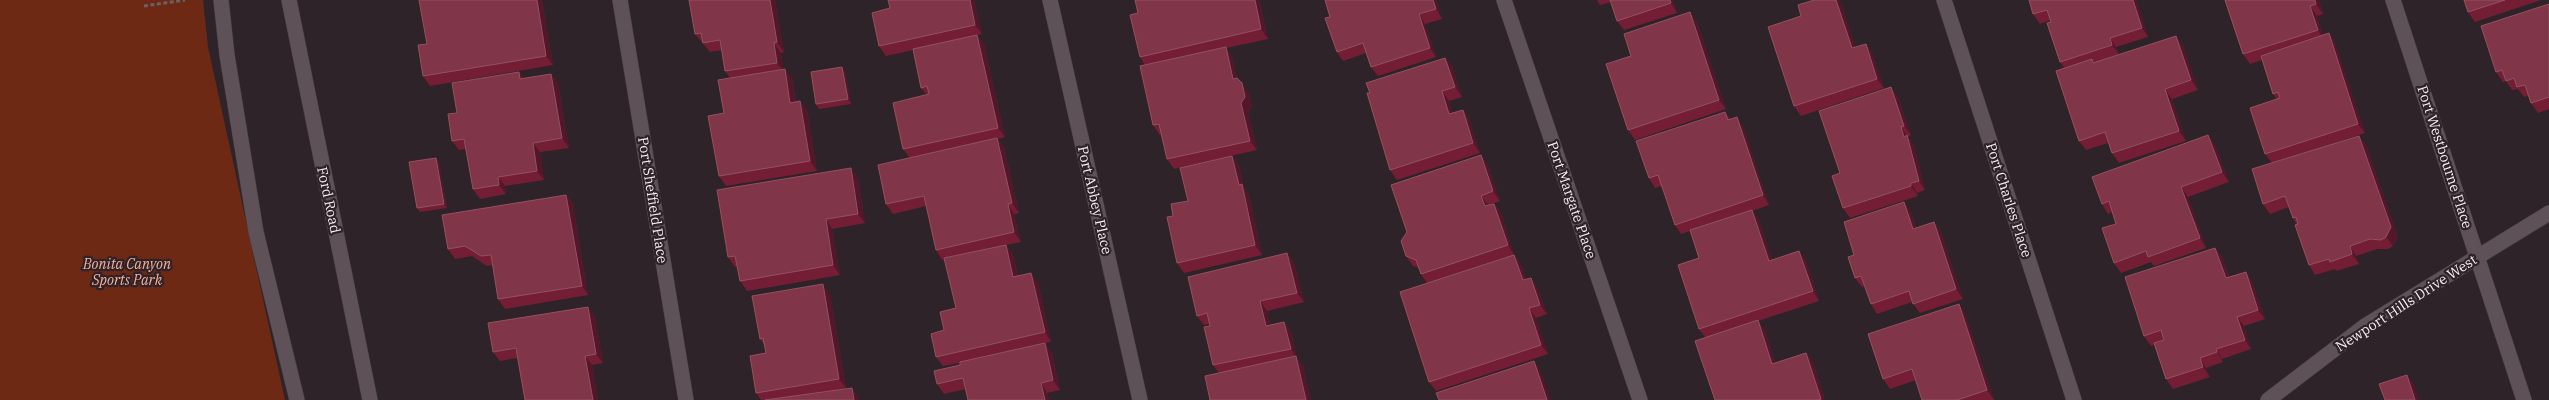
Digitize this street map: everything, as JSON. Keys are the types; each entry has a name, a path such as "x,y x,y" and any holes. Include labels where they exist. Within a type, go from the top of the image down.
{"street":[{"path":"221,0 227,55 256,232 297,400"},
{"name":"Ford Road","path":"289,0 370,400"},
{"name":"Port Sheffield Place","path":"620,0 686,400"},
{"name":"Port Abbey Place","path":"1050,0 1140,400"},
{"name":"Port Margate Place","path":"1504,0 1640,400"},
{"name":"Port Charles Place","path":"1944,0 2074,400"},
{"name":"Port Westbourne Place","path":"2393,0 2524,400"},
{"name":"Newport Hills Drive West","path":"2268,400 2365,326 2549,213"}],"path":[{"path":"144,6 185,0"}],"green space":[{"name":"Bonita Canyon Sports Park","path":"0,0 203,0 208,47 285,400 0,400"}],"building":[{"path":"419,0 537,0 546,56 423,76 418,45 427,44"},
{"path":"689,0 770,0 777,42 774,43 777,63 725,71 720,40 703,43 701,33 695,34"},
{"path":"888,0 970,0 975,25 879,46 872,13 890,8"},
{"path":"1135,0 1255,0 1261,29 1140,57 1130,15 1138,13"},
{"path":"1325,0 1433,0 1436,9 1419,14 1430,48 1371,67 1363,43 1337,52 1325,18 1330,17"},
{"path":"1610,0 1670,0 1671,3 1617,21"},
{"path":"1814,0 1836,0 1852,48 1866,44 1877,79 1794,106 1768,27 1801,16 1798,5"},
{"path":"2029,0 2133,0 2142,28 2110,38 2112,45 2060,62 2047,23 2051,22 2047,10 2033,14"},
{"path":"2225,0 2315,0 2316,4 2310,6 2318,30 2243,54"},
{"path":"2464,0 2505,0 2468,12"},
{"path":"2549,4 2549,97 2531,103 2525,85 2517,87 2514,78 2506,81 2502,70 2496,72 2481,26"},
{"path":"1690,12 1719,100 1628,130 1606,64 1631,56 1624,34"},
{"path":"2329,33 2358,124 2265,154 2250,108 2280,98 2278,92 2273,94 2261,56"},
{"path":"977,35 998,128 903,149 893,103 929,94 927,86 921,88 913,49"},
{"path":"2176,36 2191,80 2165,89 2179,131 2112,153 2105,132 2079,141 2056,71 2092,59 2093,63"},
{"path":"1226,47 1233,79 1237,78 1242,83 1245,97 1241,103 1250,141 1167,159 1159,124 1153,125 1140,66"},
{"path":"1445,58 1455,87 1442,91 1449,114 1463,110 1473,143 1390,170 1367,93 1370,93 1366,83"},
{"path":"842,67 848,99 816,104 811,72"},
{"path":"785,69 790,103 800,101 810,161 719,176 708,116 724,113 718,80"},
{"path":"519,72 520,79 551,74 562,138 533,143 537,171 498,177 499,185 473,189 464,139 452,141 448,114 457,113 452,83"},
{"path":"1891,87 1904,126 1901,127 1904,137 1907,135 1919,181 1911,183 1911,186 1843,208 1832,176 1840,173 1819,111"},
{"path":"1725,112 1728,120 1737,117 1763,195 1675,225 1658,175 1649,178 1636,141"},
{"path":"2208,135 2222,172 2181,187 2200,238 2148,257 2146,251 2114,263 2102,228 2116,224 2109,201 2102,204 2092,177"},
{"path":"2359,136 2391,227 2386,237 2381,240 2370,239 2350,246 2352,254 2330,262 2329,259 2309,265 2295,225 2298,224 2296,217 2293,218 2285,196 2263,204 2252,169"},
{"path":"997,138 1012,203 1008,204 1014,232 936,250 924,196 886,204 878,165"},
{"path":"1481,155 1493,191 1481,196 1485,206 1494,204 1508,245 1421,274 1416,260 1406,256 1401,241 1407,232 1391,185"},
{"path":"1232,156 1239,185 1242,184 1255,245 1177,263 1167,217 1173,216 1171,204 1188,201 1180,168"},
{"path":"436,158 444,204 417,208 409,162"},
{"path":"851,168 858,214 826,219 833,265 740,281 735,256 728,257 717,190"},
{"path":"566,195 582,286 498,299 491,255 481,256 465,246 448,249 442,215"},
{"path":"1904,202 1913,229 1934,222 1956,289 1913,304 1909,291 1871,304 1861,276 1855,278 1848,257 1854,255 1844,222"},
{"path":"1752,210 1769,261 1799,251 1813,291 1699,329 1678,265 1699,258 1690,230"},
{"path":"1006,245 1013,277 1031,273 1045,332 936,357 931,334 944,330 940,312 956,308 944,258"},
{"path":"2215,248 2226,278 2246,272 2258,310 2237,317 2245,340 2216,349 2217,352 2200,358 2203,367 2166,379 2154,343 2164,340 2161,330 2144,336 2125,277"},
{"path":"1287,253 1297,293 1260,301 1266,326 1284,322 1291,349 1213,365 1204,327 1210,326 1207,313 1197,316 1188,277"},
{"path":"1514,255 1523,280 1531,278 1540,305 1529,308 1541,345 1429,382 1400,292"},
{"path":"823,284 839,379 756,393 750,356 766,353 763,338 760,339 752,296"},
{"path":"1959,304 1987,390 1957,400 1922,400 1912,369 1883,379 1868,334"},
{"path":"588,307 596,354 585,356 593,400 525,400 516,348 493,352 488,323"},
{"path":"1758,320 1772,364 1806,353 1821,399 1715,400 1695,341"},
{"path":"1045,343 1053,380 1041,383 1045,400 968,400 963,378 937,384 934,371 960,365 960,362"},
{"path":"1296,356 1306,400 1210,400 1205,376"},
{"path":"1534,361 1547,400 1439,400 1436,393"},
{"path":"2407,375 2415,400 2385,400 2379,384"},
{"path":"852,388 854,400 765,400"}]}
